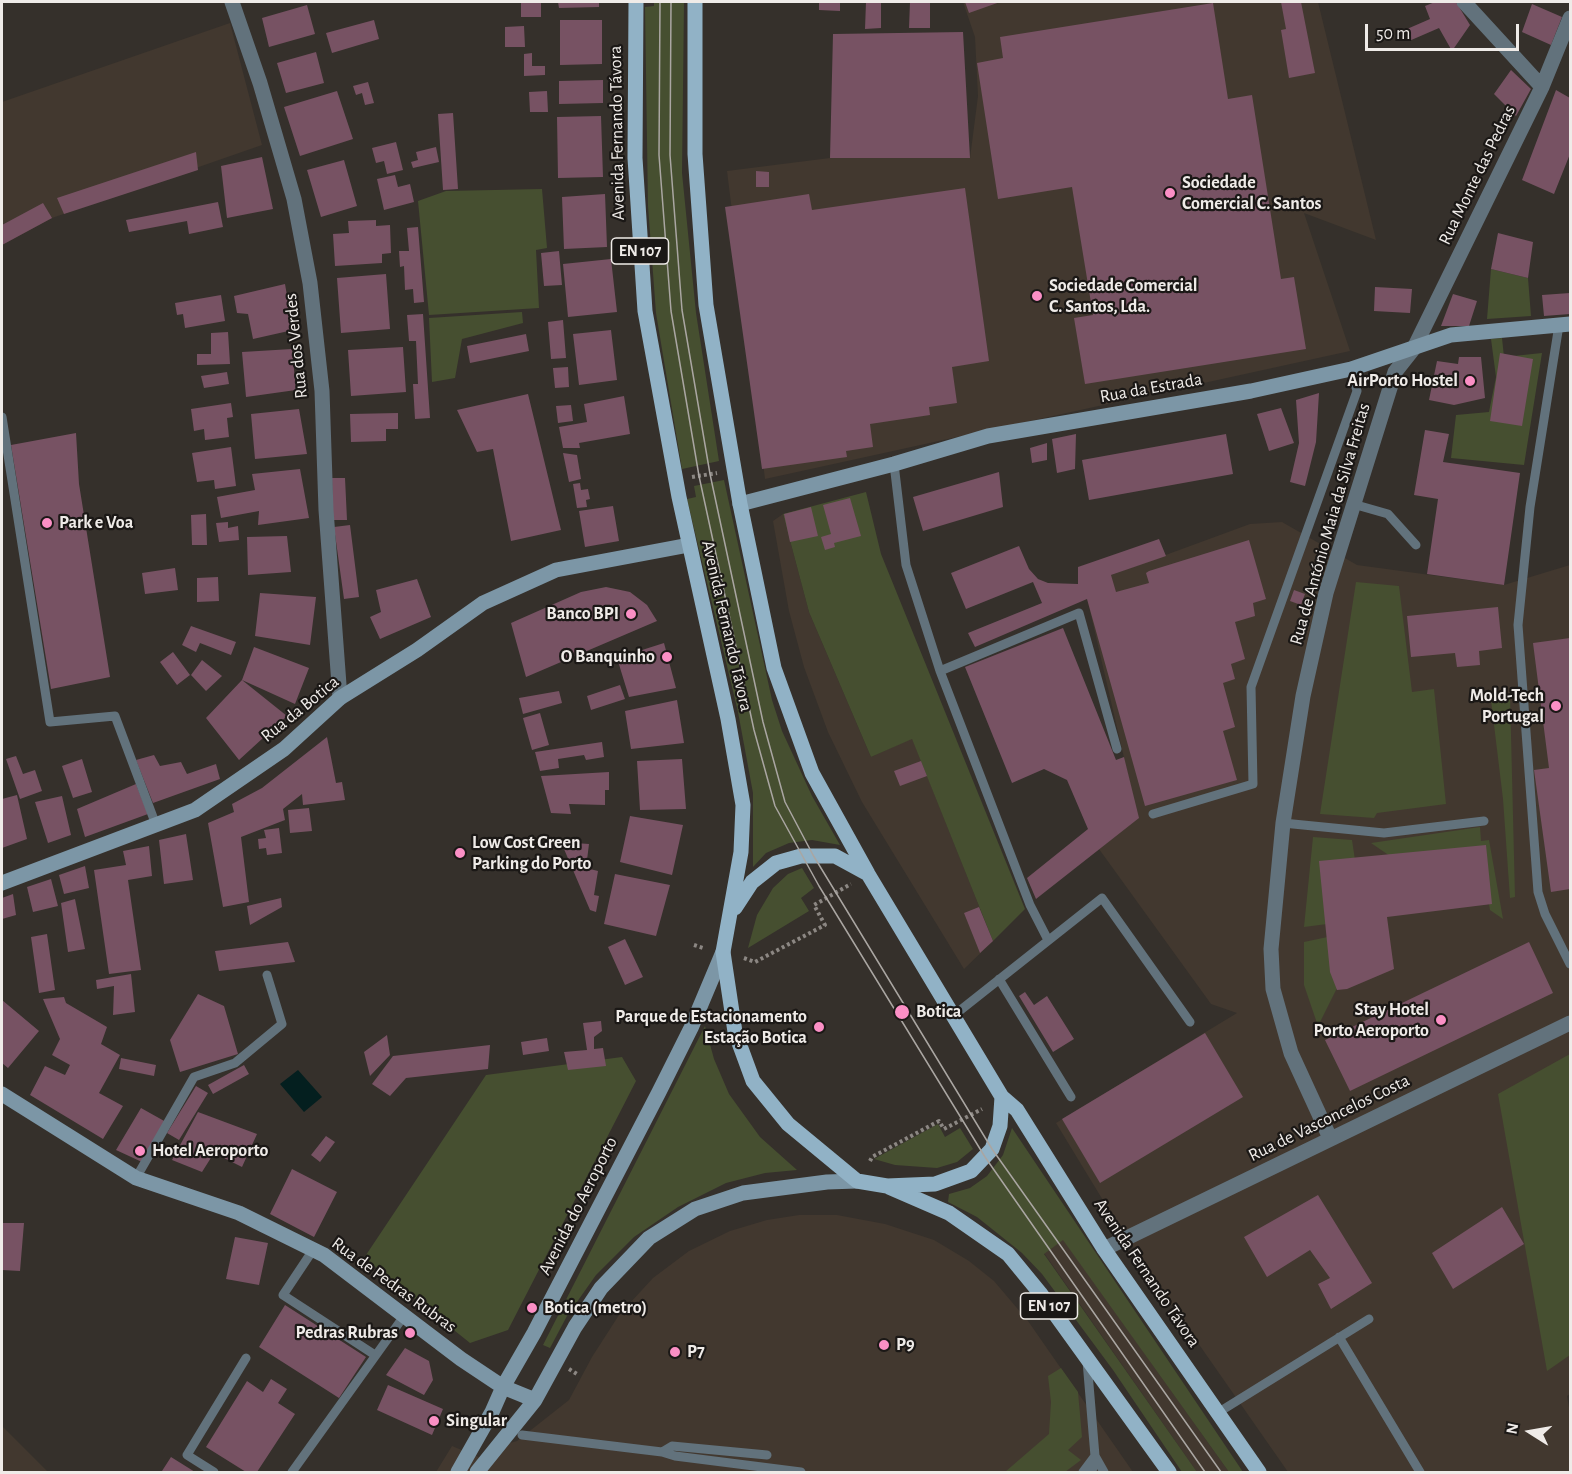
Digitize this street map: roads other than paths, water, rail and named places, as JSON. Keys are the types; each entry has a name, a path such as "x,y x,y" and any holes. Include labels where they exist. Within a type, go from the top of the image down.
{"main road":[{"name":"Avenida Fernando Távora","path":"636,2 635,158 645,311 688,545 728,719 743,805 741,852 732,913 723,952 735,1032 753,1081 788,1124 857,1181"},
{"name":"Avenida Fernando Távora","path":"695,2 695,154 706,305 740,504 774,668 812,773 868,874 1002,1097 1017,1110 1104,1249 1219,1412 1259,1473"},
{"path":"732,913 752,882 776,863 801,856 835,856 868,874"},
{"path":"857,1181 887,1186 935,1184 971,1171 992,1149 1000,1126 1002,1097"},
{"name":"EN 107","path":"887,1186 949,1213 1008,1254 1169,1473"}],"street":[{"name":"Rua dos Verdes","path":"232,2 260,83 294,199 310,283 322,391 326,510 340,698"},
{"path":"1464,2 1542,87"},
{"name":"Rua Monte das Pedras","path":"1414,348 1542,87 1570,18"},
{"name":"Rua da Estrada","path":"740,504 894,465 988,436 1251,391 1351,369 1451,336 1564,324"},
{"name":"Rua de António Maia da Silva Freitas","path":"1330,1138 1291,1053 1273,989 1271,950 1283,823 1303,696 1326,593 1395,372 1414,348"},
{"name":"Rua da Botica","path":"2,883 195,810 284,749 340,698 417,650 483,603 556,570 688,545"},
{"name":"Avenida do Aeroporto","path":"458,1473 492,1412 502,1387 534,1333 659,1092 691,1028 723,952"},
{"name":"Rua de Vasconcelos Costa","path":"1104,1249 1570,1023"},
{"name":"Rua de Pedras Rubras","path":"2,1094 136,1178 239,1213 313,1250 502,1387 535,1400"},
{"path":"477,1473 535,1400 575,1327 601,1288 649,1238 695,1209 743,1192 827,1182 857,1181"}],"lane":[{"path":"1564,324 1530,507 1518,625 1538,891 1545,914 1570,964"},
{"path":"1153,814 1253,784 1251,687 1357,391 1351,369"},
{"path":"2,417 50,722 115,716 156,825"},
{"path":"894,465 906,565 940,671 1030,905 1048,940"},
{"path":"1353,504 1389,514 1416,545"},
{"path":"940,671 1079,613 1117,749"},
{"path":"1283,823 1384,833 1484,822"},
{"path":"953,1016 1101,897 1190,1022"},
{"path":"136,1178 194,1077 235,1063 282,1024 267,975"},
{"path":"999,980 1071,1097"},
{"path":"313,1250 283,1295 375,1355"},
{"path":"292,1473 404,1316"},
{"path":"1219,1412 1369,1319"},
{"path":"1340,1337 1420,1473"},
{"path":"214,1473 187,1455 246,1358"},
{"path":"1087,1359 1095,1456 1092,1473"},
{"path":"522,1435 662,1452 675,1456 801,1473"},
{"path":"662,1452 672,1446 767,1455"},
{"path":"1083,1473 1095,1456"},
{"path":"1095,1456 1104,1473"}],"water":[{"path":"298,1070 322,1097 304,1112 280,1084"}],"tram line":[{"path":"660,2 659,155 671,311 699,476 754,730 775,806 819,886 985,1157 1205,1472"},
{"path":"671,2 670,155 682,310 710,474 763,722 785,802 813,855 992,1149 1221,1472"}],"place":[{"name":"Sociedade Comercial C. Santos","path":"1170,193"},
{"name":"Sociedade Comercial C. Santos, Lda.","path":"1037,296"},
{"name":"AirPorto Hostel","path":"1470,381"},
{"name":"Park e Voa","path":"47,523"},
{"name":"Banco BPI","path":"631,614"},
{"name":"O Banquinho","path":"667,657"},
{"name":"Mold-Tech Portugal","path":"1556,706"},
{"name":"Low Cost Green Parking do Porto","path":"460,853"},
{"name":"Botica","path":"902,1012"},
{"name":"Stay Hotel Porto Aeroporto","path":"1441,1020"},
{"name":"Parque de Estacionamento Estação Botica","path":"819,1027"},
{"name":"Hotel Aeroporto","path":"140,1151"},
{"name":"Botica (metro)","path":"532,1308"},
{"name":"Pedras Rubras","path":"410,1333"},
{"name":"P9","path":"884,1345"},
{"name":"P7","path":"675,1352"},
{"name":"Singular","path":"434,1421"}]}
